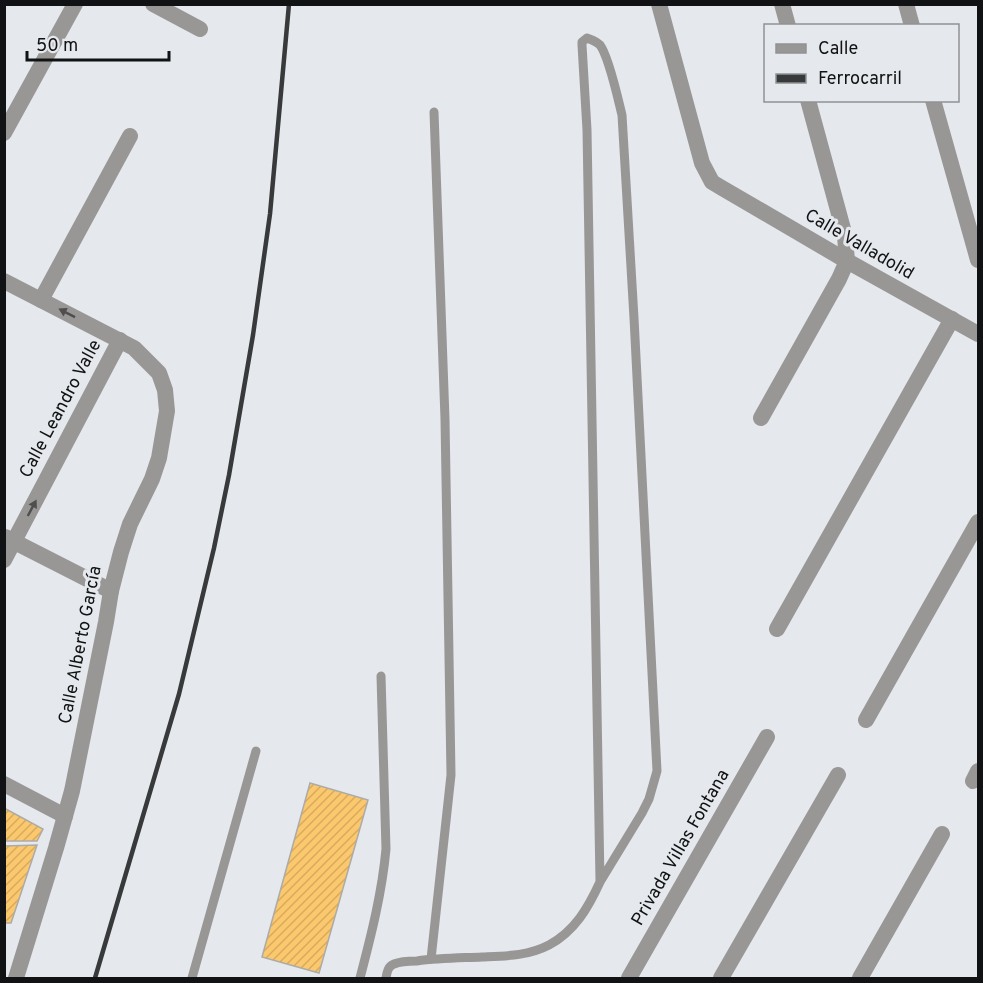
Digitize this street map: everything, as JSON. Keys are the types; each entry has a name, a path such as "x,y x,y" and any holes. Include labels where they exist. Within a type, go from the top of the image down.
{"street":[{"path":"4,133 75,4"},
{"path":"153,4 200,29"},
{"name":"Calle Valladolid","path":"658,4 702,163 712,182 978,334"},
{"path":"782,4 787,24"},
{"path":"906,4 911,24"},
{"path":"761,418 847,261 844,236 809,102"},
{"path":"934,102 978,260"},
{"path":"41,300 130,136"},
{"name":"Calle Alberto García","path":"4,281 134,348 159,373 165,390 167,411 159,458 152,479 130,524 121,552 111,591 72,791 16,978"},
{"path":"777,628 952,319"},
{"name":"Calle Leandro Valle","path":"4,560 9,540 120,340"},
{"path":"866,720 978,522"},
{"path":"9,540 111,591"},
{"name":"Privada Villas Fontana","path":"629,978 767,737"},
{"path":"721,978 838,775"},
{"path":"4,784 65,816"},
{"path":"860,978 942,834"}],"lane":[{"path":"386,978 387,971 395,963 513,955 530,952 563,936 588,908 600,882 649,800 657,771 622,122 619,100 605,55 597,42 587,38 582,45 587,130 600,882"},
{"path":"431,959 452,775 445,419 434,112"},
{"path":"360,978 384,872 386,849 381,676"},
{"path":"192,978 256,751"}],"building":[{"path":"310,783 368,800 319,973 262,957"},
{"path":"4,808 43,829 37,841 4,841"},
{"path":"37,845 11,923 4,923 4,846"}],"railway":[{"path":"95,978 179,694 229,475 253,335 270,214 289,4"}]}
